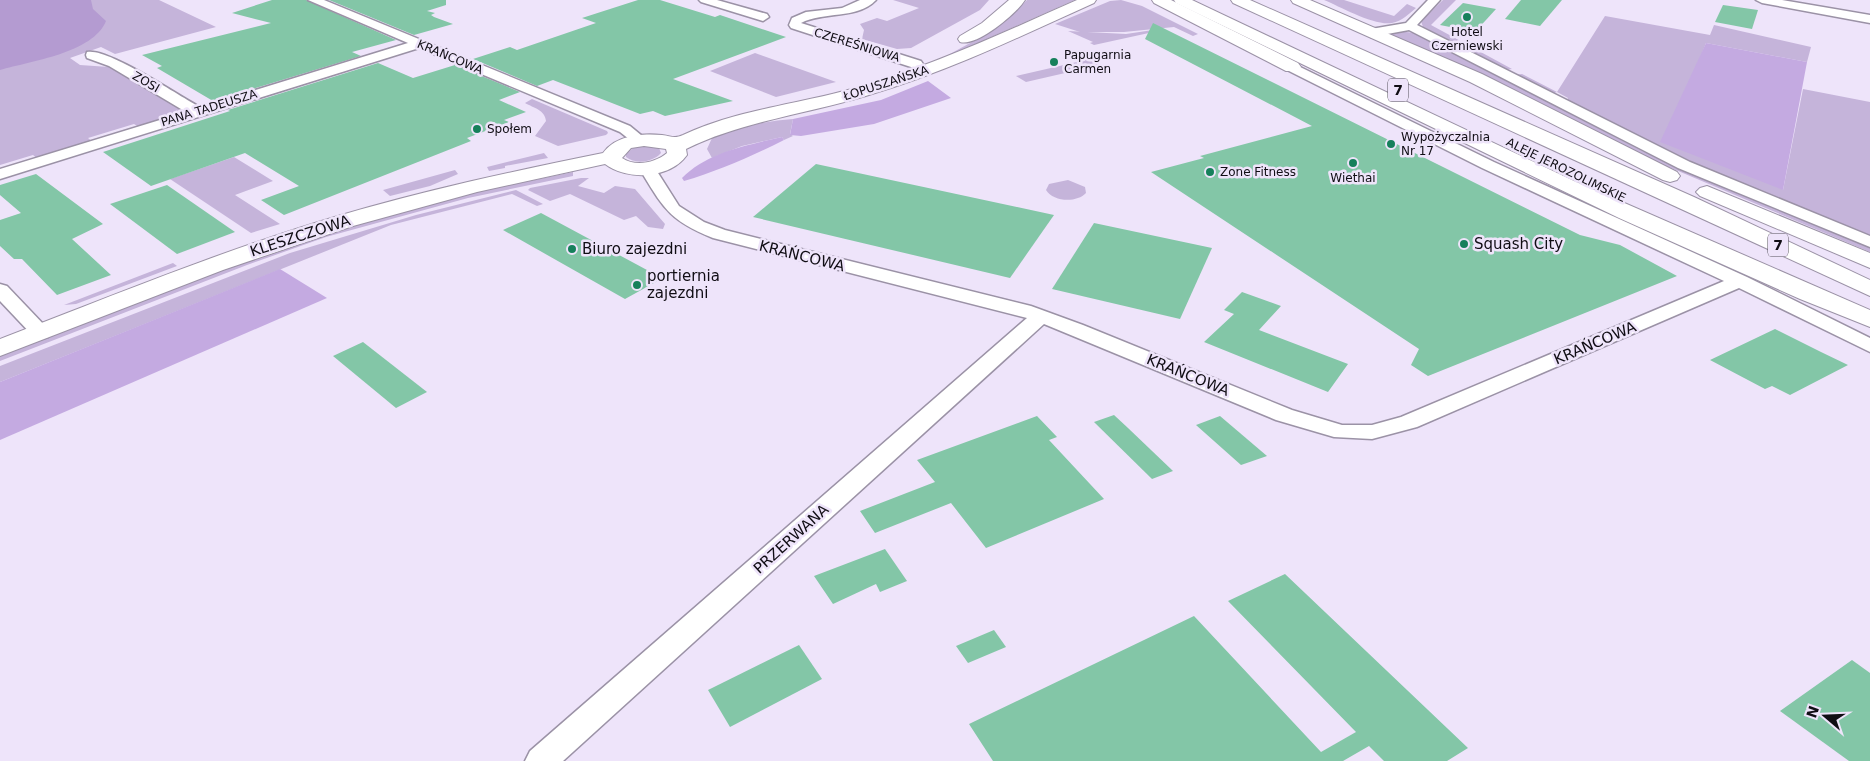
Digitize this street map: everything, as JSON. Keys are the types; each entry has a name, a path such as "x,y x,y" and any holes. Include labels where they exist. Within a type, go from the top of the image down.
{"main road":[{"name":"ŁOPUSZAŃSKA","path":"658,142 738,115 868,82 916,64 977,33 1005,13 1018,0"},
{"name":"ŁOPUSZAŃSKA","path":"658,142 843,97 907,78 1089,0"},
{"path":"1159,0 1292,67 1457,134"},
{"path":"1182,0 1457,134 1744,267 1870,318"},
{"name":"ALEJE JEROZOLIMSKIE","path":"1208,0 1588,180 1870,318"},
{"name":"ALEJE JEROZOLIMSKIE","path":"1238,0 1686,202 1870,289"},
{"path":"1271,0 1302,8 1372,33 1476,78 1670,176"},
{"path":"1302,8 1482,97 1870,262"},
{"path":"658,142 678,152 674,158 660,165 647,168 631,168 619,165 611,157 619,147 658,142"},
{"name":"KLESZCZOWA","path":"0,348 260,249 343,222 468,188 611,157"},
{"path":"1686,202 1870,278"}],"street":[{"name":"KRAŃCOWA","path":"314,0 658,142"},
{"path":"705,0 763,17"},
{"name":"CZEREŚNIOWA","path":"870,0 845,11 806,16 796,21 795,25 916,64"},
{"path":"1411,26 1412,22 1434,0"},
{"path":"1762,0 1870,19"},
{"path":"1372,33 1411,26 1684,165 1870,242"},
{"name":"PANA TADEUSZA","path":"0,174 419,44"},
{"name":"ZOSI","path":"92,54 114,63 198,112"},
{"name":"ALEJE JEROZOLIMSKIE","path":"1292,67 1488,165 1740,281 1870,346"},
{"name":"KRAŃCOWA","path":"647,168 673,209 698,226 719,234 1041,316 1284,414 1342,432 1372,432 1409,422 1740,281"},
{"path":"0,290 41,333"},
{"name":"PRZERWANA","path":"541,761 1041,316"}],"shaded area":[{"path":"0,0 159,0 216,27 115,54 101,47 70,58 80,65 109,67 186,112 139,127 134,124 88,138 93,142 38,159 33,155 0,165"},
{"path":"0,0 91,0 93,9 106,21 99,32 75,48 44,59 0,70"},
{"path":"893,0 989,0 980,10 911,48 897,49 862,39 864,30 860,24 877,18 887,21 919,8"},
{"path":"1027,0 1075,0 939,60 981,37 1005,21"},
{"path":"1121,0 1142,6 1198,34 1193,36 1174,27 1124,32 1080,32 1055,24 1110,1"},
{"path":"1324,0 1344,0 1394,16 1407,4 1416,8 1399,21 1385,23 1367,19"},
{"path":"1443,0 1456,0 1431,25 1512,69 1504,70 1423,27 1421,21"},
{"path":"1605,16 1710,35 1714,25 1811,47 1807,62 1706,43 1698,63 1783,190 1803,89 1870,102 1870,238 1654,147 1566,102 1568,98 1557,92"},
{"path":"1068,31 1126,34 1158,31 1094,45 1090,43 1093,42"},
{"path":"1398,31 1415,33 1642,151 1870,248 1870,252 1626,149 1389,35"},
{"path":"1706,43 1807,62 1783,190 1660,142"},
{"path":"755,53 836,82 776,97 710,71"},
{"path":"1090,59 1100,65 1026,82 1016,76"},
{"path":"1522,74 1557,92 1551,94 1513,75"},
{"path":"928,81 951,98 874,124 801,136 790,135 793,119 881,100"},
{"path":"532,99 608,133 558,146 535,136 546,121 544,114 525,103"},
{"path":"793,119 790,134 793,136 784,140 782,137 742,146 712,158 707,149 712,138 722,134 752,125"},
{"path":"782,137 784,140 735,163 684,181 682,178 692,169 716,156"},
{"path":"647,146 659,148 661,153 654,159 639,162 626,157 626,154 633,148"},
{"path":"544,153 548,158 489,171 487,167"},
{"path":"234,157 273,181 235,195 280,224 251,233 170,179"},
{"path":"455,170 458,174 430,186 390,196 383,190"},
{"path":"573,172 573,176 468,198 326,237 247,265 0,361 0,355 294,243 457,196"},
{"path":"589,178 578,186 604,193 615,186 635,189 665,224 663,229 648,227 636,216 624,220 570,194 550,201 528,190 530,188"},
{"path":"1068,180 1085,187 1086,193 1071,200 1065,200 1054,197 1046,190 1049,184"},
{"path":"516,190 543,204 537,206 512,194 391,225 0,382 0,366 290,253 416,215"},
{"path":"173,263 177,266 76,304 64,305"},
{"path":"280,269 327,298 0,440 0,382"}],"building":[{"path":"272,0 306,0 396,40 352,52 361,56 213,101 157,68 162,66 142,55 271,23 232,13"},
{"path":"329,0 446,0 446,5 427,11 435,13 431,15 434,17 453,24 414,35"},
{"path":"638,0 660,0 715,17 720,15 786,37 673,79 733,101 665,116 653,111 640,114 553,80 537,86 473,59 510,47 517,50 596,23 582,18"},
{"path":"1521,0 1562,0 1540,26 1505,19"},
{"path":"1463,3 1496,9 1475,32 1440,25"},
{"path":"1723,5 1758,10 1752,29 1715,22"},
{"path":"1153,23 1580,235 1620,245 1677,276 1428,376 1411,365 1419,349 1151,172 1204,158 1200,156 1312,126 1145,39"},
{"path":"378,63 413,78 455,65 520,92 499,100 526,112 504,120 509,122 467,138 471,141 284,215 261,200 299,186 245,153 151,186 103,152 230,111 228,110"},
{"path":"816,164 1054,215 1010,278 753,217"},
{"path":"36,174 103,224 72,239 111,275 57,295 22,259 14,259 0,246 0,220 21,213 0,195 0,185"},
{"path":"167,185 235,232 177,254 110,204"},
{"name":"Biuro zajezdni","path":"541,213 663,278 625,299 503,230"},
{"path":"1094,223 1212,248 1180,319 1052,289"},
{"path":"1242,292 1281,306 1259,330 1348,364 1328,392 1204,342 1234,314 1224,310"},
{"path":"1775,329 1848,365 1790,395 1772,386 1765,389 1710,360"},
{"path":"363,342 427,392 396,408 333,356"},
{"path":"1114,415 1173,471 1152,479 1094,422"},
{"path":"1037,416 1057,437 1049,440 1104,499 986,548 951,503 875,533 860,511 935,482 917,460"},
{"path":"1220,416 1267,456 1241,465 1196,425"},
{"path":"885,549 907,581 880,592 876,584 833,604 814,576"},
{"path":"1285,574 1468,748 1447,761 1384,761 1369,746 1343,761 993,761 969,724 1194,616 1321,752 1356,732 1228,601"},
{"path":"994,630 1006,647 968,663 956,646"},
{"path":"799,645 822,679 730,727 708,690"},
{"path":"1852,660 1870,673 1870,761 1849,761 1780,711"}],"place":[{"name":"Hotel Czerniewski","path":"1467,17"},
{"name":"Papugarnia Carmen","path":"1054,62"},
{"name":"Społem","path":"477,129"},
{"name":"Wypożyczalnia Nr 17","path":"1391,144"},
{"name":"Wiethai","path":"1353,163"},
{"name":"Zone Fitness","path":"1210,172"},
{"name":"Squash City","path":"1464,244"},
{"name":"Biuro zajezdni","path":"572,249"},
{"name":"portiernia zajezdni","path":"637,285"}]}
